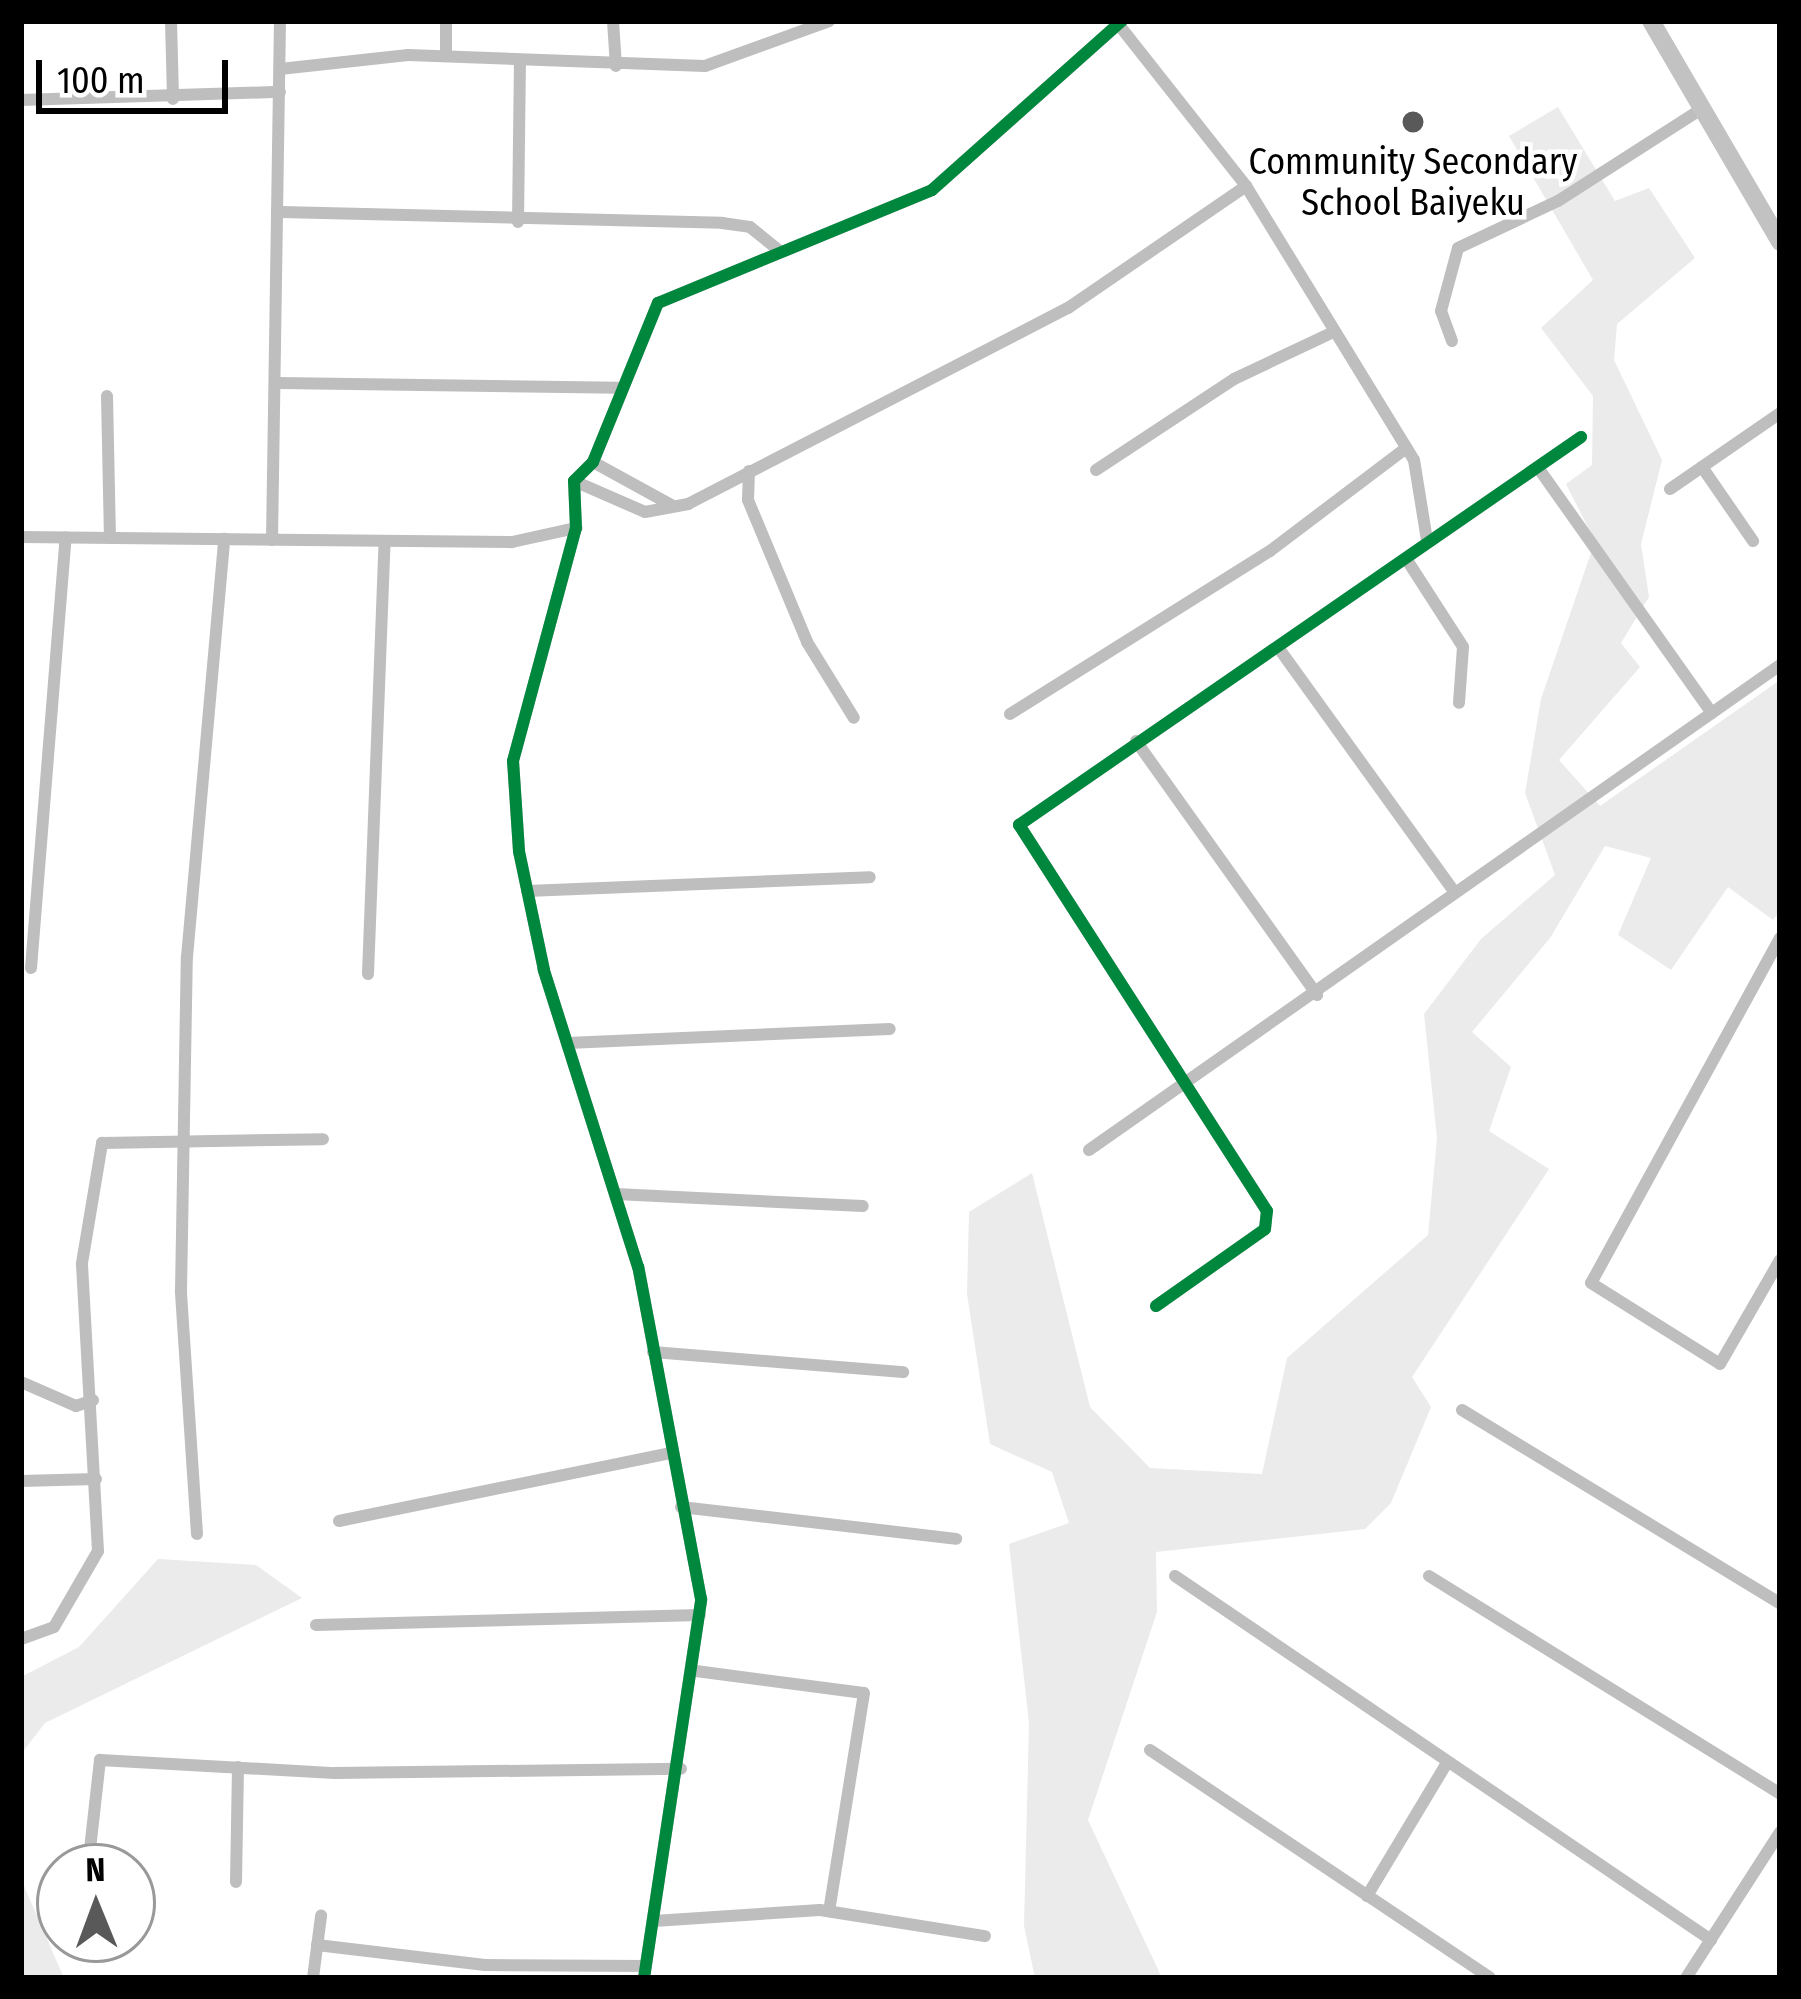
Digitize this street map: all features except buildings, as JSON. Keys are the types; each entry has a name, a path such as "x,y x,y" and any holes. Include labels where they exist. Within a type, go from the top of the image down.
{"main road":[{"path":"1651,21 1780,242"}],"street":[{"path":"171,21 173,99"},
{"path":"272,540 279,383 280,21"},
{"path":"446,21 446,56"},
{"path":"613,21 616,65"},
{"path":"280,69 446,56 705,66 829,21"},
{"path":"317,1945 439,1961 645,1972 697,1670 700,1616 652,1352 616,1194 567,1042 527,891 513,761 575,528 574,482 593,461 619,388 658,303 961,173 1120,23 1246,186 1329,334 1406,448 1427,540"},
{"path":"518,222 520,59"},
{"path":"21,100 173,99 280,92"},
{"path":"1452,341 1441,311 1458,248 1558,201 1700,110"},
{"path":"574,482 645,512 674,507 722,486 1068,308 1246,186"},
{"path":"281,212 518,222 722,223 750,227 778,250"},
{"path":"1096,470 1234,379 1329,334"},
{"path":"279,383 619,388"},
{"path":"107,396 110,538"},
{"path":"1670,489 1780,413"},
{"path":"1156,1306 1268,1222 1260,1191 1198,1101 1191,1082 1018,837 1024,818 1280,650 1407,560 1427,540 1581,437"},
{"path":"1010,714 1270,551 1406,448"},
{"path":"593,461 674,507"},
{"path":"1702,467 1754,541"},
{"path":"1539,469 1712,713"},
{"path":"749,471 748,500 807,641 854,718"},
{"path":"722,486 748,500"},
{"path":"21,537 512,542 575,528"},
{"path":"31,968 66,537"},
{"path":"197,1534 184,1384 188,957 224,539"},
{"path":"368,974 385,541"},
{"path":"1407,560 1463,647 1459,703"},
{"path":"1280,650 1439,884 1454,891"},
{"path":"1089,1150 1317,995 1454,891 1780,665"},
{"path":"1136,742 1317,995"},
{"path":"527,891 870,878"},
{"path":"1439,884 1439,905"},
{"path":"1780,938 1592,1282 1720,1364 1780,1260"},
{"path":"567,1042 890,1029"},
{"path":"21,1639 54,1627 94,1570 93,1400 82,1263 102,1143 323,1139"},
{"path":"616,1194 863,1206"},
{"path":"652,1352 902,1372"},
{"path":"21,1382 76,1406 93,1400"},
{"path":"1462,1410 1780,1603"},
{"path":"338,1520 670,1453"},
{"path":"21,1480 96,1479"},
{"path":"681,1507 956,1539"},
{"path":"1175,1576 1445,1766 1711,1940"},
{"path":"1429,1576 1780,1793"},
{"path":"316,1625 700,1616"},
{"path":"697,1670 864,1693 829,1911"},
{"path":"1150,1750 1490,1978"},
{"path":"91,1843 100,1760 238,1767 681,1768"},
{"path":"1367,1896 1445,1766"},
{"path":"236,1882 238,1767"},
{"path":"1686,1978 1780,1832"},
{"path":"653,1921 829,1911 985,1936"},
{"path":"313,1978 321,1916"}],"shaded area":[{"path":"1558,107 1615,201 1649,188 1695,258 1617,324 1614,360 1662,460 1641,544 1649,597 1621,643 1640,667 1559,760 1600,806 1780,680 1780,911 1773,920 1728,887 1671,970 1618,935 1651,858 1605,846 1550,938 1472,1032 1511,1067 1489,1131 1549,1169 1412,1377 1431,1407 1391,1503 1365,1529 1156,1552 1157,1612 1088,1820 1162,1978 1035,1978 1024,1926 1029,1723 1009,1544 1069,1523 1052,1472 990,1444 967,1294 969,1212 1032,1173 1090,1407 1150,1468 1262,1474 1287,1358 1428,1235 1437,1138 1424,1014 1481,939 1555,875 1525,793 1541,699 1595,541 1566,484 1592,465 1593,396 1541,328 1593,280 1509,136"},
{"path":"158,1559 256,1565 302,1598 45,1723 21,1754 21,1677 79,1647"},
{"path":"21,1879 36,1914 36,1963 57,1963 64,1978 21,1978"}],"cycle path":[{"path":"644,1978 701,1599 638,1267 544,970 519,851 513,761 576,528 574,481 593,462 658,303 932,190 1122,21"},
{"path":"1156,1306 1265,1229 1267,1211 1019,825 1581,437"}],"place":[{"name":"Community Secondary School Baiyeku","path":"1413,122"}]}
